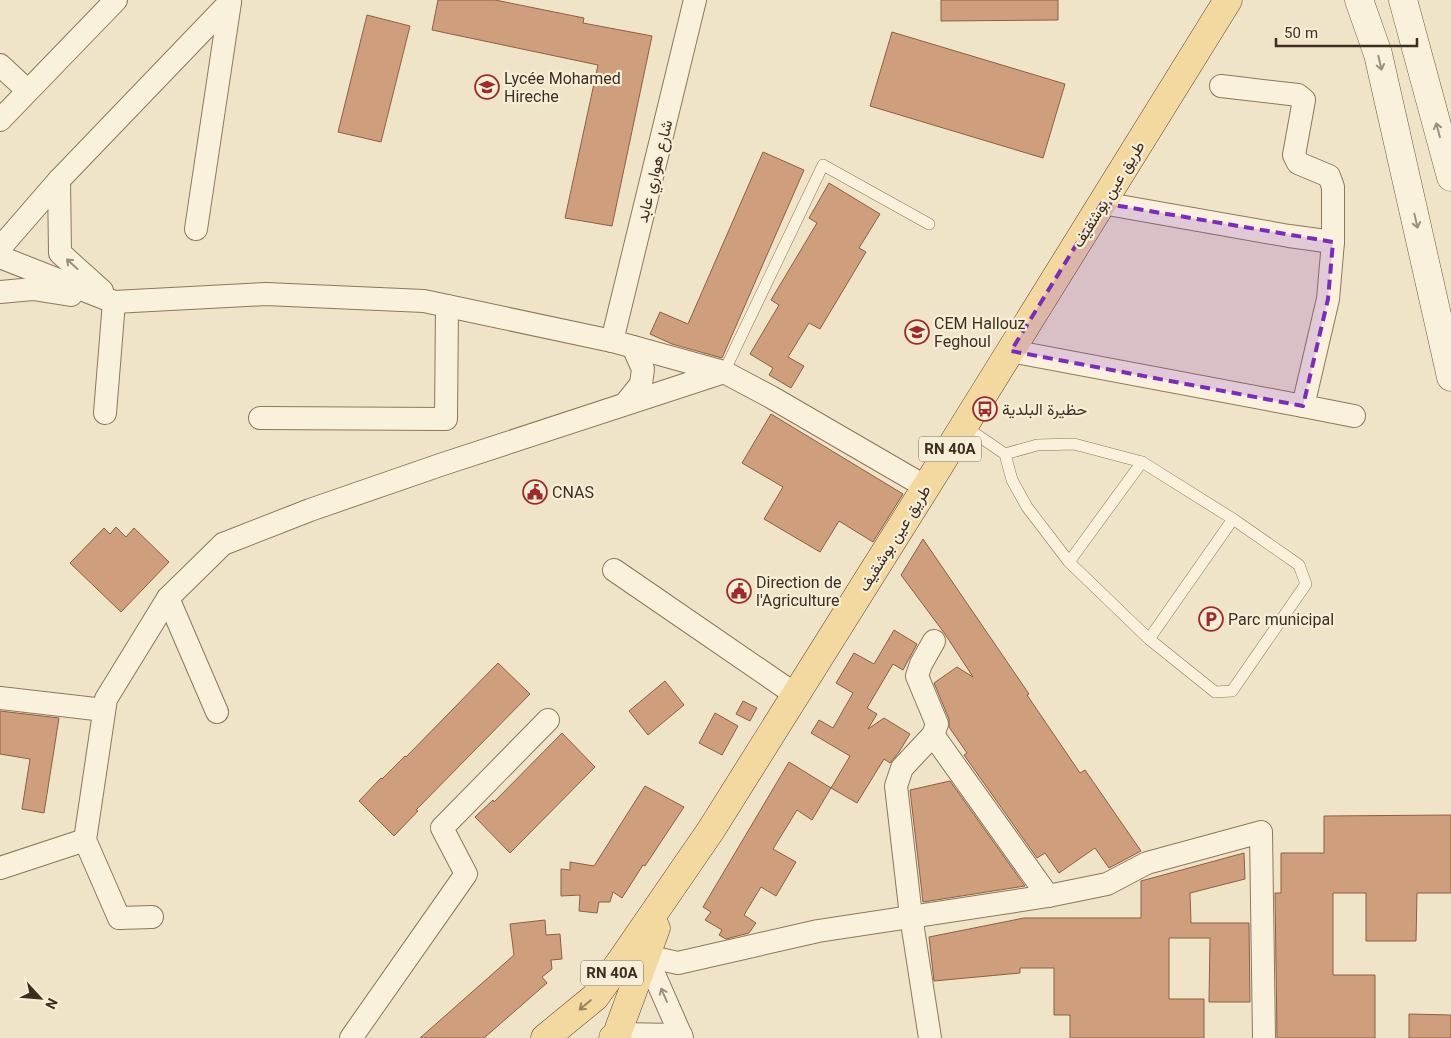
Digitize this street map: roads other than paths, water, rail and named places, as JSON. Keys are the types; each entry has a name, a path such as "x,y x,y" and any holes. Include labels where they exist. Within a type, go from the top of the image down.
{"main road":[{"name":"طريق عين بوشقيف","path":"667,896 796,695 1228,0"},
{"name":"RN 40A","path":"615,1036 667,896"},
{"name":"RN 40A","path":"545,1038 595,997 667,896"}],"street":[{"path":"0,120 116,0"},
{"name":"شارع هواري عابد","path":"623,344 696,0"},
{"path":"1359,0 1378,54 1451,377"},
{"path":"1403,0 1451,177"},
{"path":"1410,0 1412,34"},
{"path":"0,248 59,180 228,1"},
{"path":"196,229 228,1"},
{"path":"0,65 28,90"},
{"path":"1221,86 1298,95 1304,100 1294,155 1298,164 1329,176 1333,186 1333,242 1328,299 1303,406"},
{"path":"59,180 60,253 114,302"},
{"path":"1102,203 1333,242"},
{"path":"0,257 114,302"},
{"path":"0,292 33,289 114,302 266,294 424,301 623,344 724,372 770,396 926,487"},
{"path":"105,413 114,302"},
{"path":"260,418 446,419 447,306"},
{"path":"623,344 643,369 640,384 625,404"},
{"path":"1011,351 1354,416"},
{"path":"152,917 119,918 85,840 106,699 168,598 223,544 310,510 443,464 724,372"},
{"path":"614,570 796,695"},
{"path":"168,598 217,712"},
{"path":"930,1038 911,916 896,786 902,768 933,735 937,724 917,676 921,664 934,641"},
{"path":"0,698 104,710"},
{"path":"351,1038 466,874 442,828 548,720"},
{"path":"933,735 1048,896"},
{"path":"646,956 678,963 818,932 1048,896 1107,884 1147,863 1261,832 1264,1038"},
{"path":"0,868 85,840"},
{"path":"615,1036 682,1036 646,956"}],"lane":[{"path":"724,372 823,165 929,224"},
{"path":"964,426 1005,454 1012,480 1027,507 1069,562 1149,639 1215,692 1232,691 1306,584 1299,565 1233,519 1142,462 1074,444 1037,445 1005,454"},
{"path":"1069,562 1142,462"},
{"path":"1149,639 1233,519"}],"place":[{"name":"Lycée Mohamed Hireche","path":"487,87"},
{"name":"CEM Hallouz Feghoul","path":"917,332"},
{"name":"حظيرة البلدية","path":"985,409"},
{"name":"CNAS","path":"535,492"},
{"name":"Direction de l'Agriculture","path":"739,591"},
{"name":"Parc municipal","path":"1211,619"}]}
